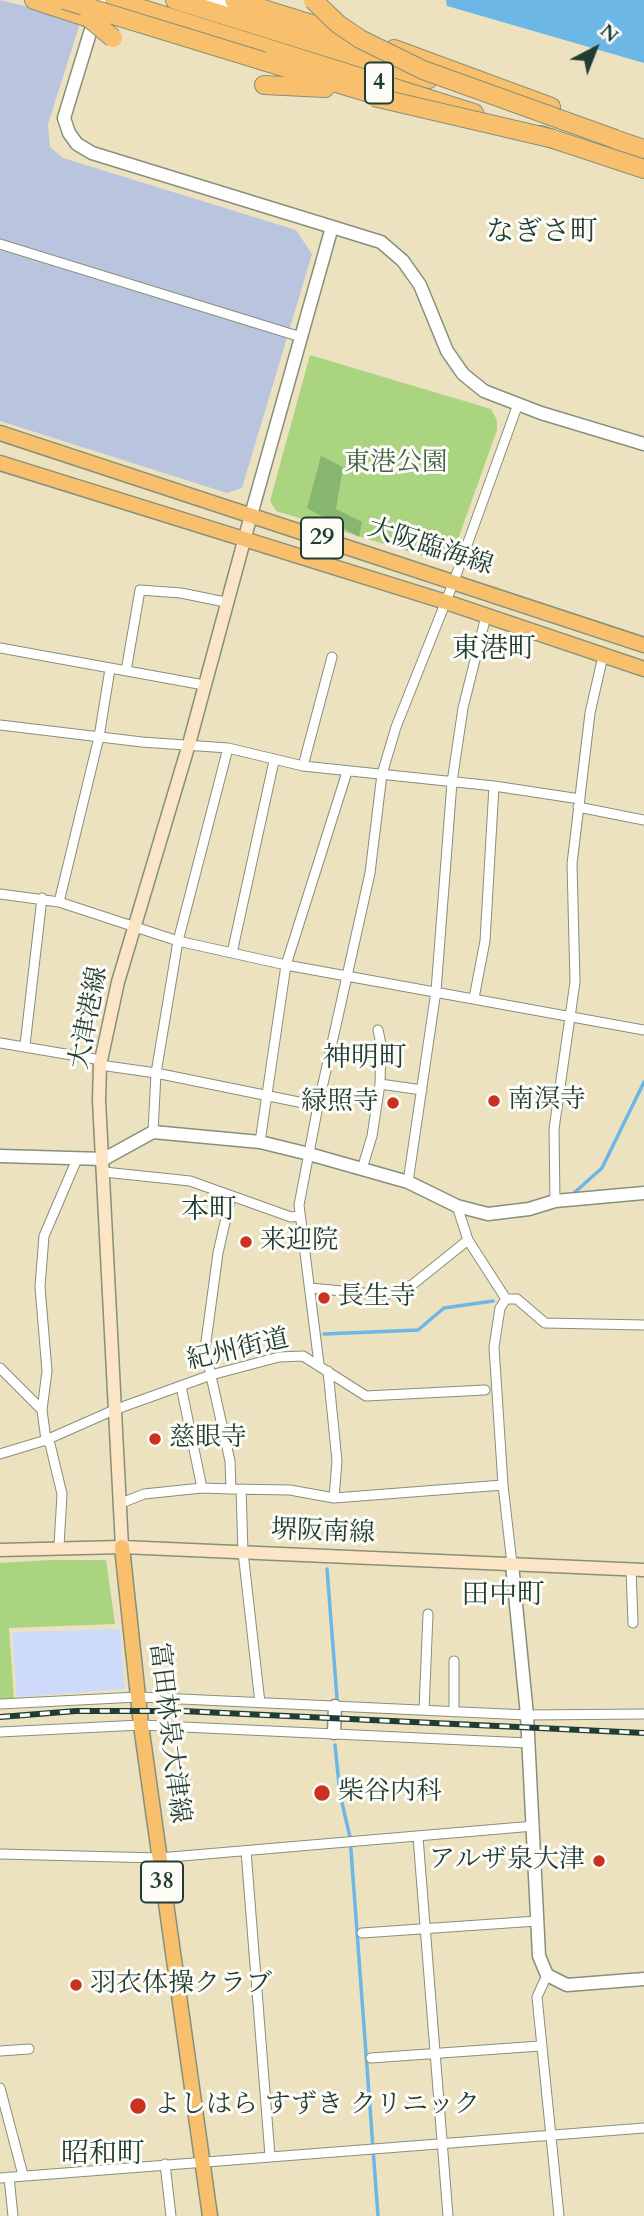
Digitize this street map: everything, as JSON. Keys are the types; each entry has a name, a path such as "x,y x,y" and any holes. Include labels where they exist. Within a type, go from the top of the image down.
{"highway":[{"path":"34,0 89,18 113,38"},
{"path":"64,0 436,112"},
{"name":"4","path":"175,0 644,149"},
{"name":"4","path":"234,0 437,64 564,112"},
{"path":"313,0 338,24 423,70 615,139"},
{"name":"4","path":"100,1 554,139 644,171"},
{"path":"264,85 351,92 554,139"}],"main road":[{"name":"大阪臨海線","path":"0,433 644,645"},
{"name":"大阪臨海線","path":"0,463 446,602 644,669"},
{"name":"大津港線","path":"121,1547 99,1100 101,1063 134,928 189,744 251,515"},
{"name":"堺阪南線","path":"0,1550 59,1546 121,1547 638,1569"},
{"name":"富田林泉大津線","path":"121,1547 141,1724 209,2216"}],"street":[{"path":"211,0 564,112 644,141"},
{"path":"644,171 436,112 100,1 67,100 65,118 69,134 77,144 92,153 381,242 403,261 420,285 447,351 463,374 484,391 644,444"},
{"path":"251,515 332,227"},
{"path":"0,244 301,337"},
{"path":"319,1364 300,1216 318,1106 370,873 382,774 396,727 454,581 517,404"},
{"path":"126,671 140,590 181,593 225,603"},
{"path":"408,1182 436,991 452,782 463,708 486,616"},
{"path":"0,648 204,685"},
{"path":"555,1201 554,1129 575,982 572,864 590,713 603,656"},
{"path":"303,766 332,657"},
{"path":"59,902 99,737 110,669"},
{"path":"0,725 228,748 303,766 494,786 579,803 644,820"},
{"path":"153,1132 156,1073 177,941 228,748"},
{"path":"232,953 274,761"},
{"path":"260,1142 286,965 347,772"},
{"path":"474,998 485,941 494,786"},
{"path":"0,894 59,902 177,941 286,965 644,1030"},
{"path":"25,1045 41,898"},
{"path":"362,1168 372,1136 380,1084 382,1044 378,1030"},
{"path":"0,1042 318,1106"},
{"path":"380,1084 422,1090"},
{"path":"104,1166 153,1132 260,1142 408,1182 457,1206 488,1214 529,1209 555,1201 644,1193"},
{"path":"0,1156 78,1159 190,1181 291,1217 300,1216"},
{"path":"59,1546 62,1494 50,1444 46,1440 42,1410 47,1371 41,1319 44,1236 78,1159"},
{"path":"231,1196 218,1253 205,1349 236,1489 260,1703"},
{"path":"457,1206 468,1240 506,1298"},
{"path":"310,1288 385,1294 412,1286 468,1240"},
{"path":"506,1298 517,1299 545,1323 644,1325"},
{"path":"506,1298 500,1308 490,1389 512,1564 527,1715 539,1956 547,1975 566,1985 644,1979"},
{"name":"紀州街道","path":"0,1454 46,1440 114,1410 211,1375 279,1357 303,1356 319,1364 352,1390 366,1396 490,1389"},
{"path":"0,1368 42,1410"},
{"path":"328,1371 337,1461 334,1498"},
{"path":"181,1386 202,1488"},
{"path":"119,1504 144,1494 202,1488 290,1490 334,1498 503,1485"},
{"path":"633,1623 638,1569"},
{"path":"424,1710 428,1614"},
{"path":"454,1661 454,1712"},
{"path":"0,1704 138,1697 527,1715 644,1714"},
{"path":"334,1733 335,1706"},
{"path":"0,1732 141,1724 528,1743"},
{"path":"0,1854 159,1858 534,1826"},
{"path":"418,1838 448,2216"},
{"path":"246,1851 270,2156"},
{"path":"362,1933 537,1921"},
{"path":"547,1975 537,1997 559,2216"},
{"path":"371,2058 540,2046"},
{"path":"0,2050 29,2049"},
{"path":"0,2088 23,2175"},
{"path":"13,2216 4,2177 644,2128"},
{"path":"165,2164 171,2216"}],"shaded area":[{"path":"0,0 81,20 48,124 50,147 63,158 296,230 312,254 242,488 227,493 0,421"},
{"path":"120,1629 125,1689 17,1697 12,1632"}],"green space":[{"name":"東港公園","path":"310,355 491,409 497,420 497,430 457,542 447,540 443,551 451,555 433,559 276,511 270,501"},
{"path":"321,456 343,467 336,509 362,522 359,537 307,508"},
{"path":"106,1560 115,1624 9,1628 14,1699 0,1700 0,1563"}],"water":[{"path":"446,0 644,0 644,63 447,6"}],"waterway":[{"path":"574,1193 602,1168 644,1082"},
{"path":"324,1334 418,1330 444,1308 493,1301"},
{"path":"327,1569 337,1698"},
{"path":"335,1745 340,1794 350,1837 378,2216"}],"railway":[{"path":"0,1717 76,1711 182,1711 644,1733"}],"place":[{"name":"南溟寺","path":"494,1101"},
{"name":"緑照寺","path":"393,1103"},
{"name":"来迎院","path":"246,1242"},
{"name":"長生寺","path":"324,1298"},
{"name":"慈眼寺","path":"155,1439"},
{"name":"柴谷内科","path":"322,1793"},
{"name":"アルザ泉大津","path":"599,1861"},
{"name":"羽衣体操クラブ","path":"76,1985"},
{"name":"よしはら すずき クリニック","path":"138,2106"}],"district":[{"name":"なぎさ町","path":"542,234"},
{"name":"東港町","path":"494,651"},
{"name":"神明町","path":"365,1060"},
{"name":"本町","path":"209,1212"},
{"name":"田中町","path":"503,1597"},
{"name":"昭和町","path":"103,2156"}]}
